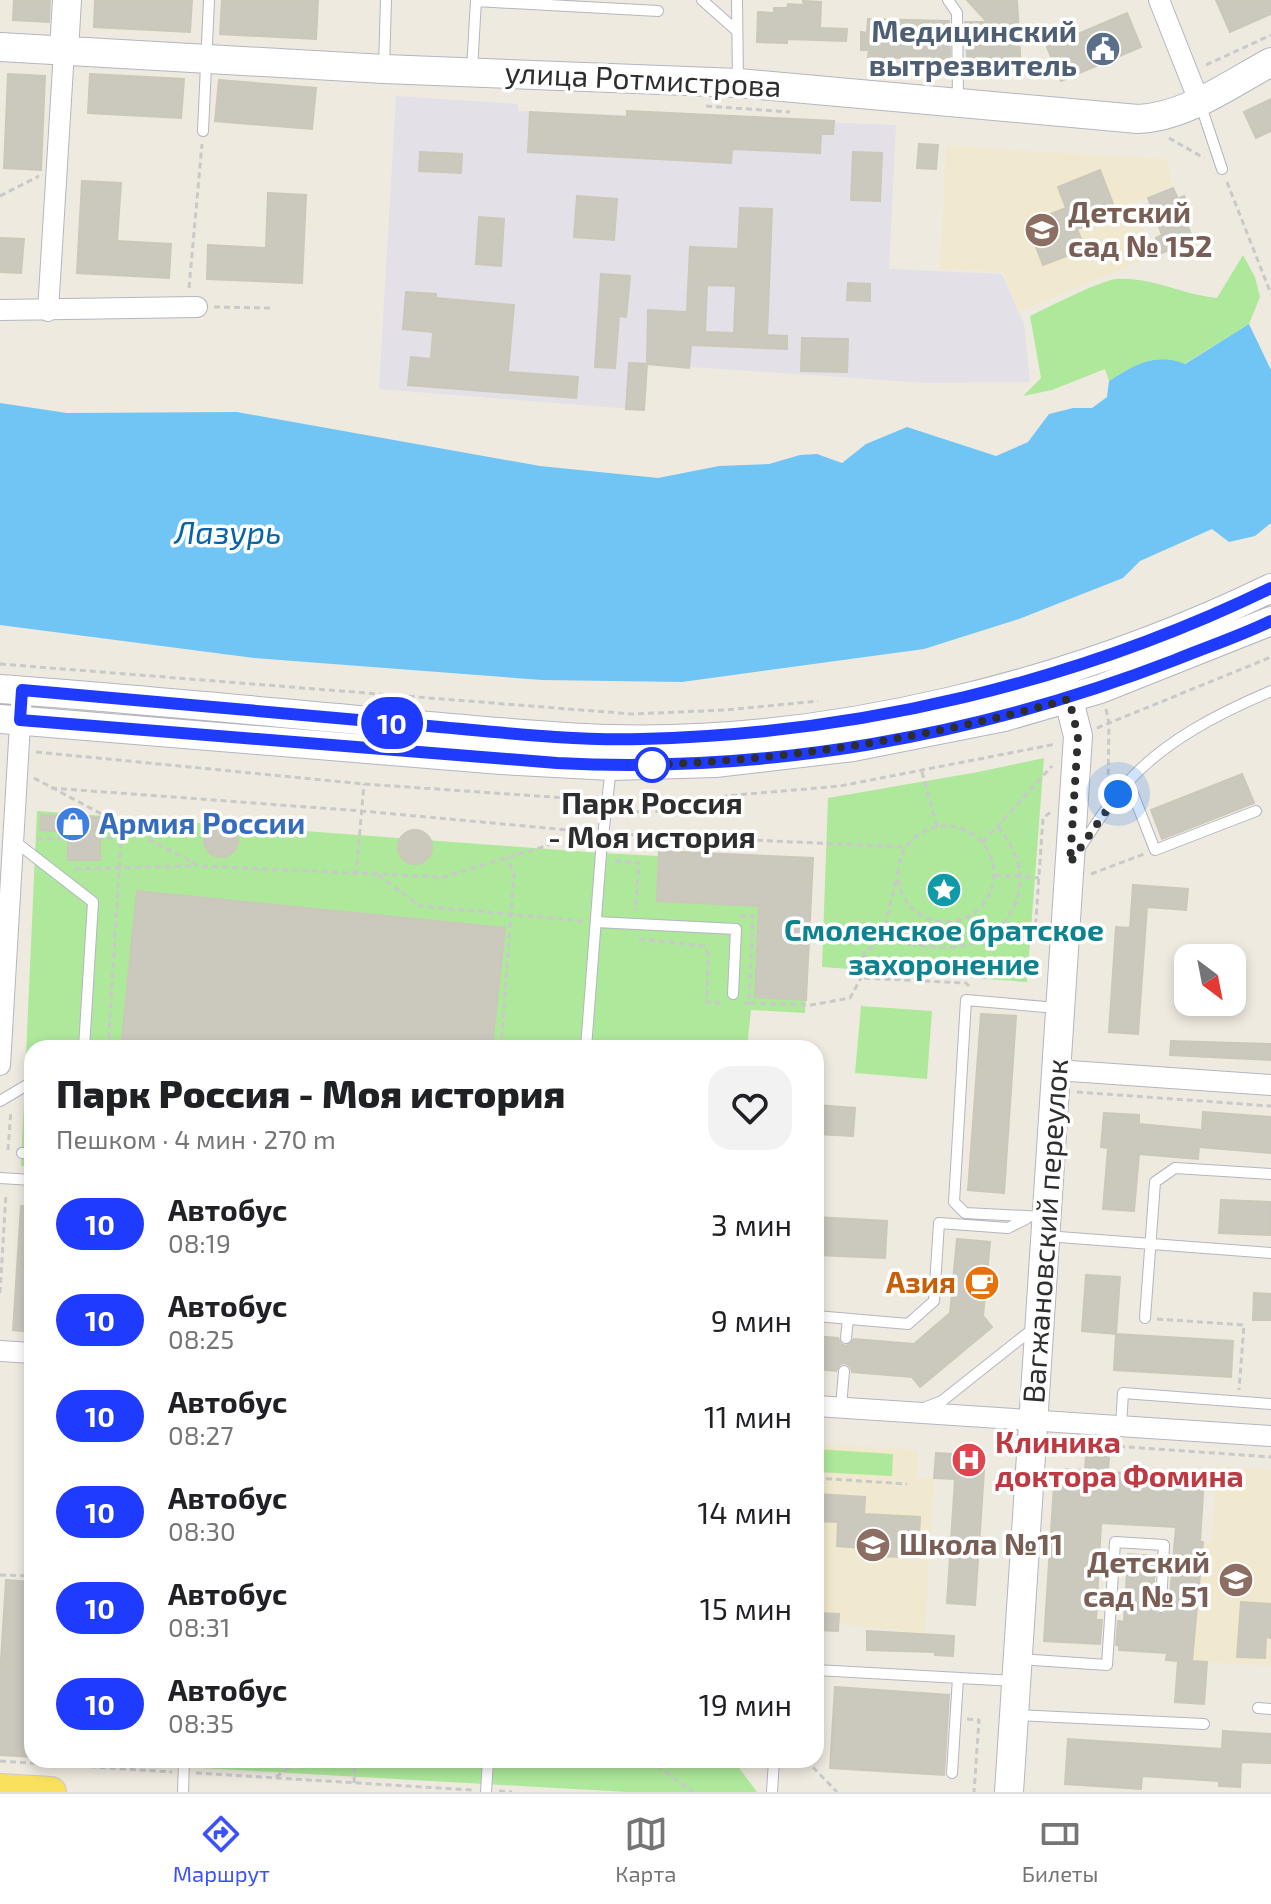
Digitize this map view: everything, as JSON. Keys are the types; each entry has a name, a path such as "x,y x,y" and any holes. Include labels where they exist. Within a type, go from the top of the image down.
{"main road":[{"path":"64,51 67,0"},
{"name":"улица Ротмистрова","path":"0,47 384,69 738,83 1138,119 1169,114 1271,62"},
{"path":"10,719 419,754 611,752 714,736 817,725 933,705 1061,672 1108,656 1271,588"},
{"path":"11,689 500,732 611,752 727,762 842,749 955,728 1069,699 1271,621"},
{"name":"Вагжановский переулок","path":"1009,1792 1039,1324 1040,1224 1065,1081 1060,1008 1078,869 1078,736 1061,672"},
{"path":"0,1789 51,1792"}],"street":[{"path":"1159,0 1199,101"},
{"path":"48,311 64,51"},
{"path":"0,310 192,307"},
{"path":"0,1065 18,750 10,719 11,689"},
{"path":"1065,1081 1271,1085"},
{"path":"0,1351 24,1352"},
{"path":"824,1406 1271,1436"}],"lane":[{"path":"203,131 209,0"},
{"path":"384,69 386,0"},
{"path":"472,72 476,0 658,11"},
{"path":"702,0 737,31"},
{"path":"737,0 738,83"},
{"path":"948,0 957,13 958,102"},
{"path":"1199,101 1222,169"},
{"path":"1078,869 1108,806 1128,781 1199,726 1271,691"},
{"path":"587,1040 611,752"},
{"path":"1128,781 1155,850 1256,811"},
{"path":"13,840 93,902 84,1040"},
{"path":"596,922 736,929 733,994"},
{"path":"1060,1008 966,1000 954,1202 965,1213 1151,1244 1271,1253"},
{"path":"0,1101 24,1087"},
{"path":"1145,1318 1155,1182 1175,1168 1271,1174"},
{"path":"0,1178 24,1180"},
{"path":"824,1317 908,1324 934,1301 939,1223 1008,1228 1040,1224"},
{"path":"846,1338 848,1319"},
{"path":"913,1412 942,1401 1039,1324"},
{"path":"841,1407 844,1371"},
{"path":"1121,1426 1123,1393 1271,1404"},
{"path":"824,1670 958,1678 1017,1670 1107,1665 1115,1542 1164,1545 1161,1607"},
{"path":"952,1773 958,1678"},
{"path":"1258,1708 1271,1709"},
{"path":"1014,1715 1204,1724"},
{"path":"183,1792 184,1768"},
{"path":"486,1791 487,1768"},
{"path":"772,1792 774,1768"}],"path":[{"path":"1188,74 1271,35"},
{"path":"203,131 192,307 271,308"},
{"path":"1222,169 1271,294"},
{"path":"0,196 45,174"},
{"path":"1109,723 1271,657"},
{"path":"0,664 632,714 825,701"},
{"path":"1104,705 1109,723 1108,806"},
{"path":"69,869 199,866 443,877 603,833 624,812 701,811 725,796 840,786 1059,744"},
{"path":"18,750 364,784 581,799 593,811 603,833"},
{"path":"983,842 1060,758"},
{"path":"922,772 937,826"},
{"path":"30,777 199,866"},
{"path":"356,875 364,784"},
{"path":"51,788 603,833 906,847"},
{"path":"109,1040 122,824"},
{"path":"632,939 704,946 708,954 707,1002 811,1005 850,998 861,978 864,953 881,940 899,861 914,837 937,826 954,826 970,832 983,842 994,863 995,875 991,893 980,909 965,919 947,923 928,920 913,910 902,895 897,877"},
{"path":"881,940 953,947 970,944 999,929 1011,913 1020,877 1016,857 998,827"},
{"path":"47,849 37,839 122,838"},
{"path":"1078,869 1155,850"},
{"path":"502,1040 514,873 507,858"},
{"path":"613,861 639,863 635,913"},
{"path":"378,875 420,906 596,922"},
{"path":"995,875 1039,878"},
{"path":"738,916 753,916 749,1003"},
{"path":"861,978 966,983 982,1001"},
{"path":"1065,1081 1271,1106"},
{"path":"1145,1318 1244,1325 1238,1401"},
{"path":"824,1479 907,1484"},
{"path":"0,1575 24,1576"},
{"path":"955,1719 979,1720 974,1792"},
{"path":"0,1761 24,1762"},
{"path":"117,1768 512,1792"},
{"path":"274,1778 288,1768"},
{"path":"354,1783 355,1768"},
{"path":"660,1768 693,1792"},
{"path":"814,1768 837,1792"}],"shaded area":[{"path":"396,96 518,104 518,111 896,125 889,269 1002,274 1024,324 1030,382 927,383 647,364 644,410 379,389"},
{"name":"Детский сад № 152","path":"946,146 1167,159 1172,186 1132,203 1154,256 1019,312 1003,272 940,269"},
{"name":"Школа №11","path":"824,1444 918,1450 917,1478 934,1478 925,1633 839,1624 840,1614 824,1613"},
{"name":"Детский сад № 51","path":"1217,1466 1271,1470 1271,1666 1192,1661 1203,1542 1212,1541"}],"green space":[{"path":"1243,255 1255,277 1260,297 1249,324 1184,364 1164,359 1145,362 1109,381 1105,369 1052,390 1023,396 1041,378 1030,316 1117,279 1143,281 1217,298"},
{"path":"1044,758 1027,982 822,967 828,798"},
{"path":"37,811 601,853 659,856 659,851 813,858 811,908 802,908 809,920 805,1013 751,1010 748,1040 27,1040"},
{"path":"861,1006 932,1011 927,1079 855,1073"},
{"path":"24,1099 24,1166 21,1166"},
{"path":"824,1450 893,1454 892,1476 824,1472"},
{"path":"201,1768 739,1768 757,1792 627,1792"}],"water":[{"name":"Лазурь","path":"1249,324 1271,370 1271,523 1255,536 1229,542 1212,529 1140,561 1123,578 1019,619 924,649 682,682 542,680 254,658 0,625 0,403 67,413 237,412 540,466 658,478 719,466 769,464 800,455 817,454 842,463 866,444 907,427 996,456 1028,442 1049,414 1073,408 1092,408 1107,397 1109,381 1127,370 1154,360 1185,364"}],"building":[{"path":"14,0 50,0 49,22 13,20"},
{"path":"95,0 192,0 190,32 94,27"},
{"path":"222,0 318,0 316,39 220,34"},
{"path":"967,0 1017,0 1021,71 968,74 965,22 987,22"},
{"path":"1216,0 1271,0 1271,14 1230,32"},
{"path":"803,1 821,2 820,28 847,29 846,41 787,39 787,43 757,42 758,12 774,13 774,8 787,8 788,4 804,5"},
{"path":"1127,13 1141,47 1061,81 1047,47"},
{"path":"868,19 949,21 950,59 868,57 869,50 861,50 861,32 867,33"},
{"path":"8,74 45,76 41,170 4,168"},
{"path":"90,74 184,79 181,118 88,113"},
{"path":"219,80 316,88 312,129 215,121"},
{"path":"1271,99 1271,131 1256,138 1244,112"},
{"path":"627,111 834,121 833,134 821,134 820,153 732,149 731,163 528,152 530,112 627,117"},
{"path":"919,144 938,145 936,169 917,168"},
{"path":"420,152 462,154 461,173 419,171"},
{"path":"853,152 882,153 880,201 851,200"},
{"path":"1100,170 1117,214 1077,229 1085,249 1043,265 1027,223 1066,208 1058,187"},
{"path":"82,181 121,183 117,241 171,244 169,278 77,273"},
{"path":"1173,188 1178,199 1184,196 1190,211 1183,214 1197,250 1172,260 1169,250 1162,253 1156,238 1162,235 1148,198"},
{"path":"268,193 306,195 302,283 207,279 208,245 266,248"},
{"path":"577,196 617,199 614,240 574,237"},
{"path":"740,208 772,209 767,335 787,336 787,349 691,345 689,368 647,364 648,310 687,312 690,247 738,249","holes":["707,285 736,286 734,333 705,332"]},
{"path":"479,217 504,219 501,266 476,264"},
{"path":"0,238 24,239 21,273 0,272"},
{"path":"601,274 630,276 626,317 619,316 615,368 595,367"},
{"path":"848,283 870,284 870,301 847,300"},
{"path":"406,292 514,305 508,372 578,377 576,398 408,385 411,357 431,359 433,332 403,329"},
{"path":"802,338 848,339 847,372 801,371"},
{"path":"629,363 647,364 644,410 626,409"},
{"path":"1242,774 1254,803 1162,839 1151,810"},
{"path":"41,815 107,818 106,833 100,833 100,860 68,860 68,832 40,830"},
{"path":"221,823 233,828 238,840 233,852 221,857 209,852 204,840 209,828"},
{"path":"415,830 427,835 432,847 427,859 415,864 403,859 398,847 403,835"},
{"path":"659,851 813,858 806,1000 755,997 759,906 657,901"},
{"path":"1133,885 1188,889 1186,910 1147,907 1138,1034 1109,1032 1116,927 1130,928"},
{"path":"137,891 505,928 493,1040 122,1040"},
{"path":"981,1014 1016,1016 1004,1193 968,1190"},
{"path":"1171,1041 1271,1044 1271,1060 1170,1055"},
{"path":"824,1106 855,1108 853,1136 824,1134"},
{"path":"1203,1112 1271,1117 1271,1153 1199,1147 1198,1159 1139,1154 1134,1211 1103,1209 1108,1148 1101,1147 1104,1113 1139,1115 1139,1124 1202,1130"},
{"path":"1221,1200 1271,1202 1270,1235 1219,1233"},
{"path":"21,1206 24,1206 24,1331 13,1330"},
{"path":"824,1217 887,1221 885,1258 824,1255"},
{"path":"957,1239 990,1242 983,1316 992,1327 920,1387 912,1377 852,1372 845,1363 840,1364 836,1371 824,1370 824,1337 838,1338 846,1346 854,1339 914,1344 950,1313"},
{"path":"1086,1275 1120,1277 1116,1334 1082,1331"},
{"path":"1254,1293 1271,1294 1271,1320 1253,1320"},
{"path":"1116,1334 1233,1341 1231,1377 1114,1370"},
{"path":"936,1453 985,1456 975,1605 947,1603 955,1479 934,1478"},
{"path":"1086,1455 1109,1457 1108,1472 1204,1478 1200,1542 1203,1542 1192,1661 1207,1662 1204,1704 1175,1702 1178,1661 1166,1660 1167,1653 1119,1650 1119,1645 1116,1645 1118,1621 1124,1622 1128,1554 1155,1556 1153,1607 1157,1614 1165,1614 1169,1607 1176,1527 1101,1523 1096,1620 1102,1620 1100,1644 1044,1641 1055,1469 1085,1470"},
{"path":"824,1494 865,1497 864,1514 920,1517 918,1558 862,1555 863,1548 837,1546 838,1522 824,1521"},
{"path":"6,1580 24,1581 24,1756 0,1755 0,1676"},
{"path":"1241,1602 1271,1604 1271,1638 1266,1637 1265,1658 1237,1657"},
{"path":"824,1613 839,1614 838,1631 824,1630"},
{"path":"867,1631 954,1636 953,1656 935,1655 935,1652 867,1650"},
{"path":"835,1687 949,1695 944,1775 830,1768"},
{"path":"1223,1731 1271,1734 1271,1763 1241,1762 1240,1787 1219,1786 1219,1781 1142,1776 1141,1789 1065,1784 1068,1739 1222,1749"}],"bus line":[{"name":"10","path":"1271,588 1093,661 1044,677 904,711 758,732 610,739 22,690 20,720 419,754 611,766 750,760 887,742 1004,717 1100,689 1271,621"}],"place":[{"name":"Медицинский вытрезвитель","path":"1103,49"},
{"name":"Детский сад № 152","path":"1042,230"},
{"name":"Парк Россия - Моя история","path":"652,765"},
{"name":"Армия России","path":"73,824"},
{"name":"Смоленское братское захоронение","path":"944,890"},
{"name":"Азия","path":"982,1283"},
{"name":"Клиника доктора Фомина","path":"969,1460"},
{"name":"Школа №11","path":"873,1545"},
{"name":"Детский сад № 51","path":"1236,1580"}],"route":[{"path":"652,765 646,765 750,760 853,747 955,728 1069,699 1078,736 1070,863 1118,794"}]}
